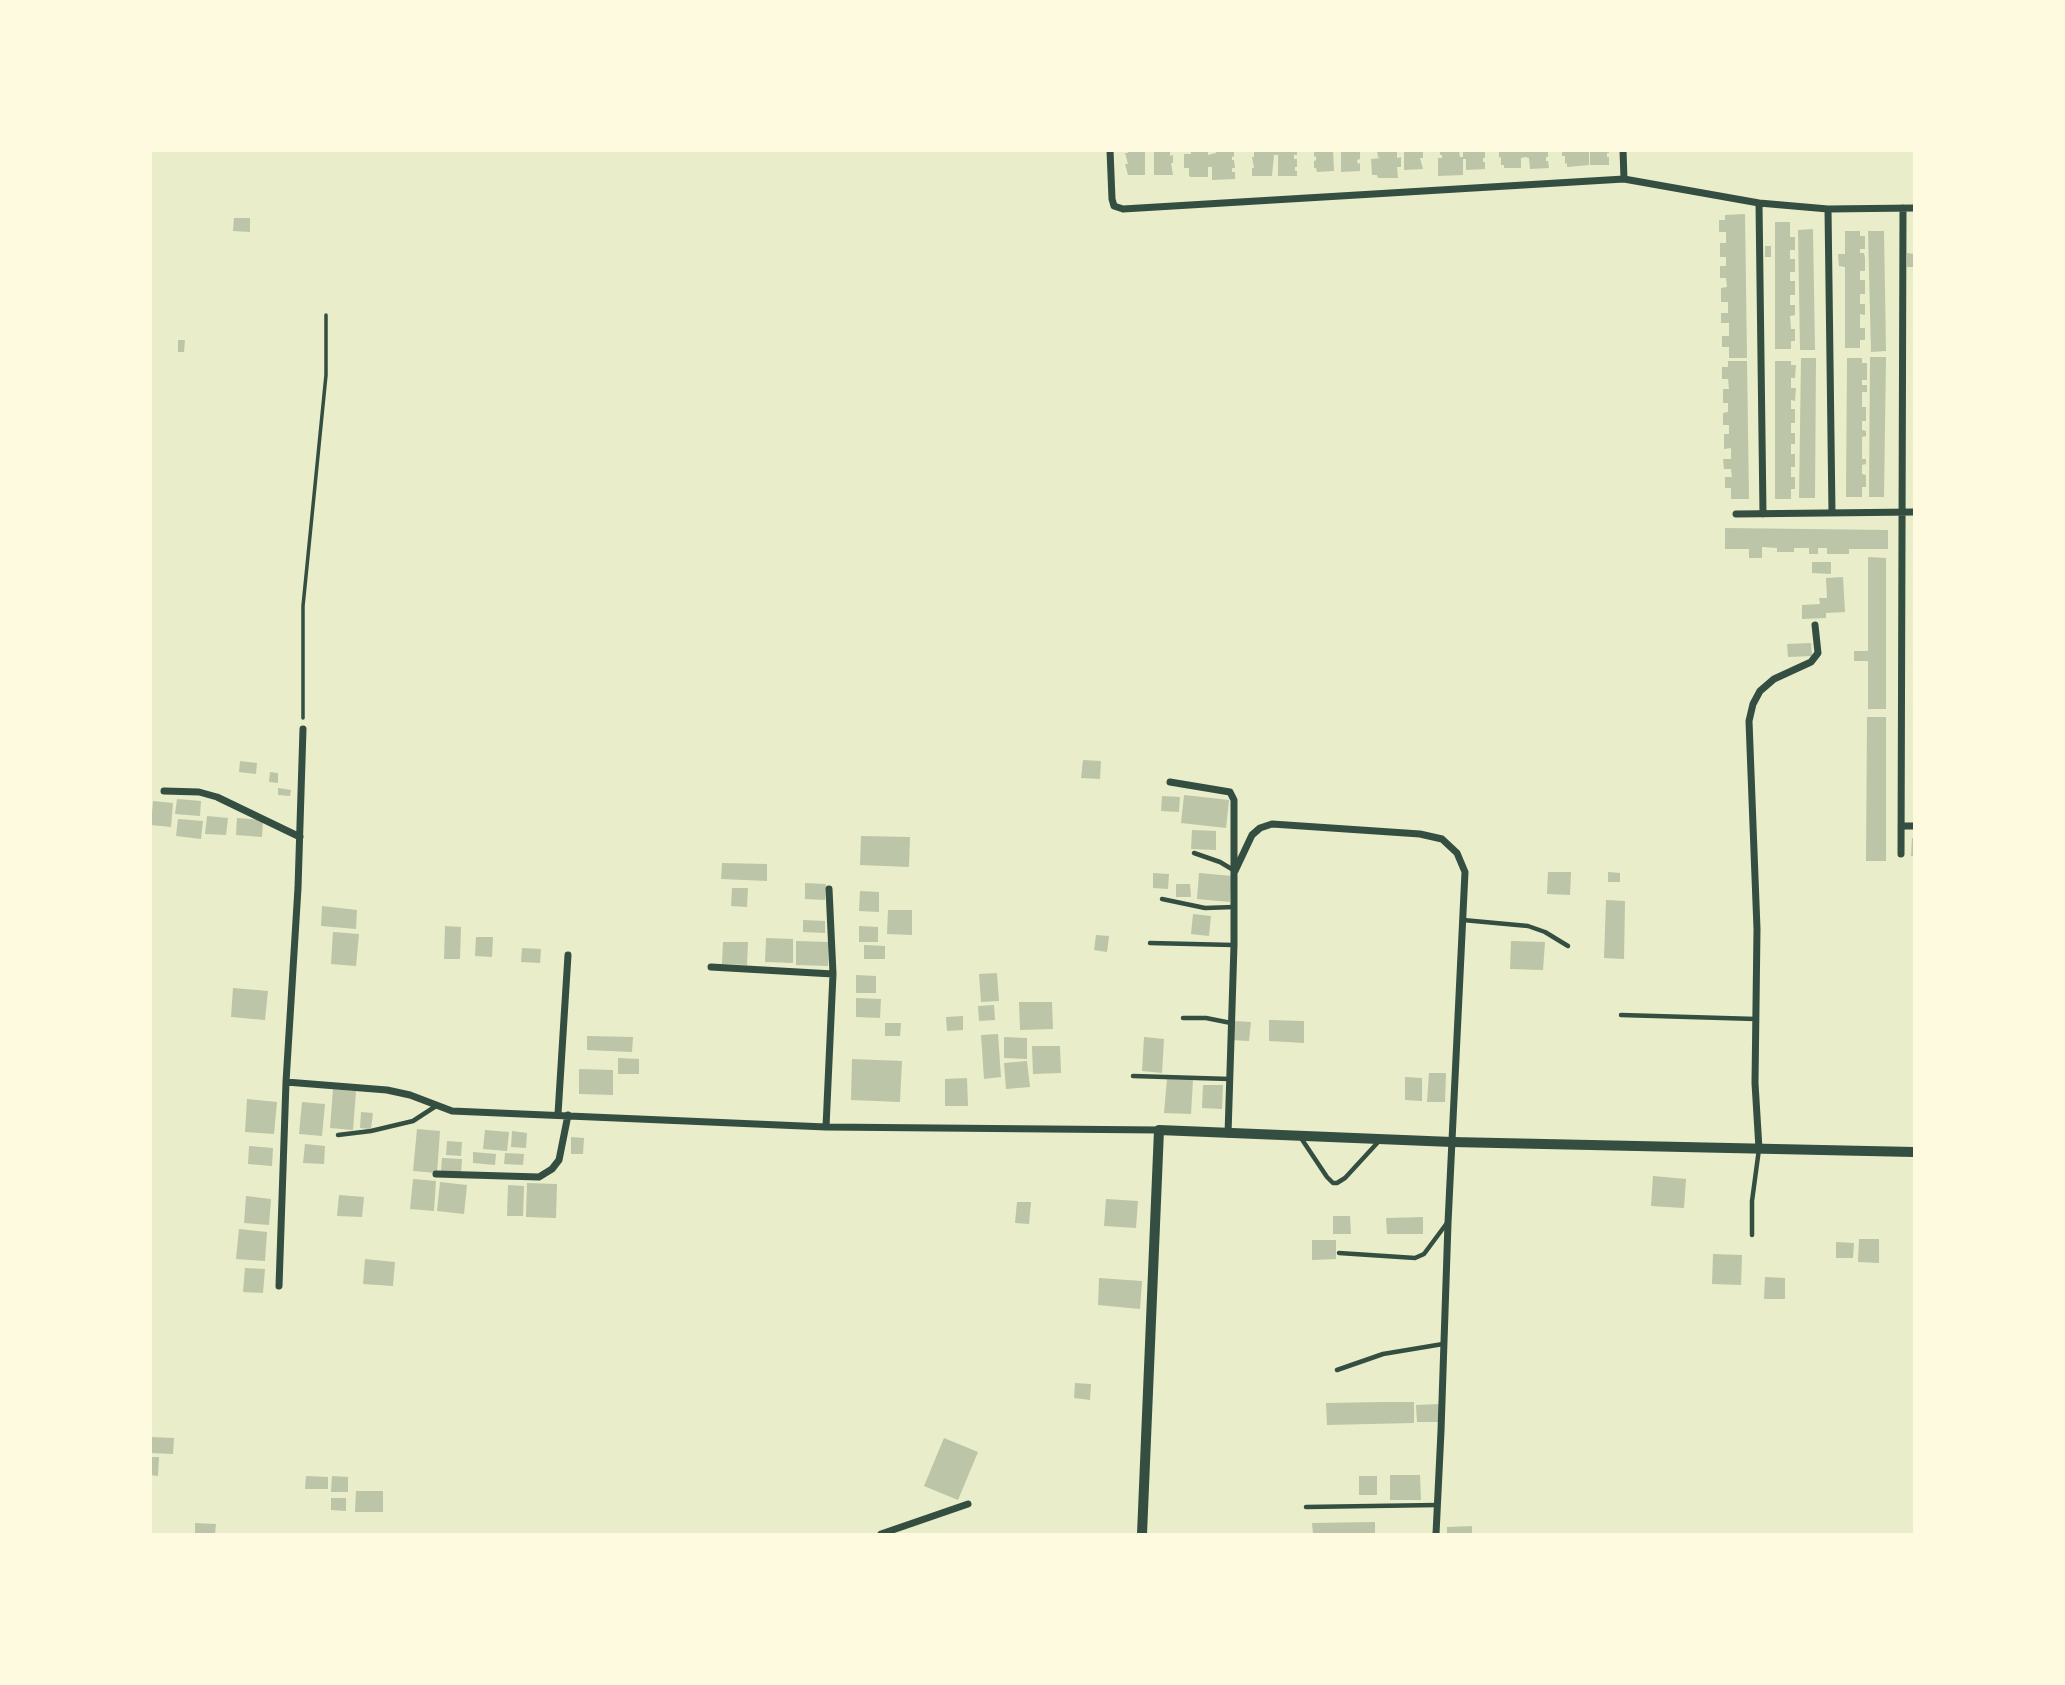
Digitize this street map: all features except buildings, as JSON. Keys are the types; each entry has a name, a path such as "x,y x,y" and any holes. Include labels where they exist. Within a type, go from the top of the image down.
{"street":[{"path":"1110,150 1112,199 1114,206 1123,209 1624,178 1759,203 1828,209 1914,208"},
{"path":"1623,150 1624,178"},
{"path":"1759,203 1763,514"},
{"path":"1901,854 1903,208"},
{"path":"1828,209 1832,513"},
{"path":"1736,514 1914,512"},
{"path":"1759,1149 1755,1083 1758,929 1749,721 1760,691 1773,679 1811,663 1818,653 1815,625"},
{"path":"279,1286 303,729"},
{"path":"1170,782 1230,792 1234,800 1236,871 1228,1134"},
{"path":"164,791 199,792 218,797 300,837"},
{"path":"1236,871 1252,835 1260,828 1272,824 1419,834 1442,839 1457,853 1465,872 1436,1535"},
{"path":"1902,825 1914,826"},
{"path":"826,1127 833,974 829,890"},
{"path":"558,1114 568,955"},
{"path":"711,967 833,974"},
{"path":"286,1082 387,1090 410,1095 452,1111 826,1127 1159,1130 1452,1142 1914,1152"},
{"path":"436,1174 539,1177 559,1160 568,1115"},
{"path":"1142,1535 1159,1130"},
{"path":"881,1535 968,1504"}],"lane":[{"path":"1194,853 1236,871"},
{"path":"1162,899 1205,908 1235,907"},
{"path":"1462,920 1528,926 1569,946"},
{"path":"1150,943 1234,945"},
{"path":"1621,1015 1757,1018"},
{"path":"1183,1018 1206,1018 1232,1023"},
{"path":"1133,1076 1230,1079"},
{"path":"338,1135 371,1131 413,1121 436,1106"},
{"path":"1301,1137 1333,1183 1345,1178 1381,1139"},
{"path":"1752,1235 1752,1201 1759,1149"},
{"path":"1339,1253 1415,1258 1424,1255 1448,1223"},
{"path":"1338,1370 1383,1354 1443,1344"},
{"path":"1306,1507 1437,1505"}],"path":[{"path":"303,729 303,606 326,375 326,315"}]}
